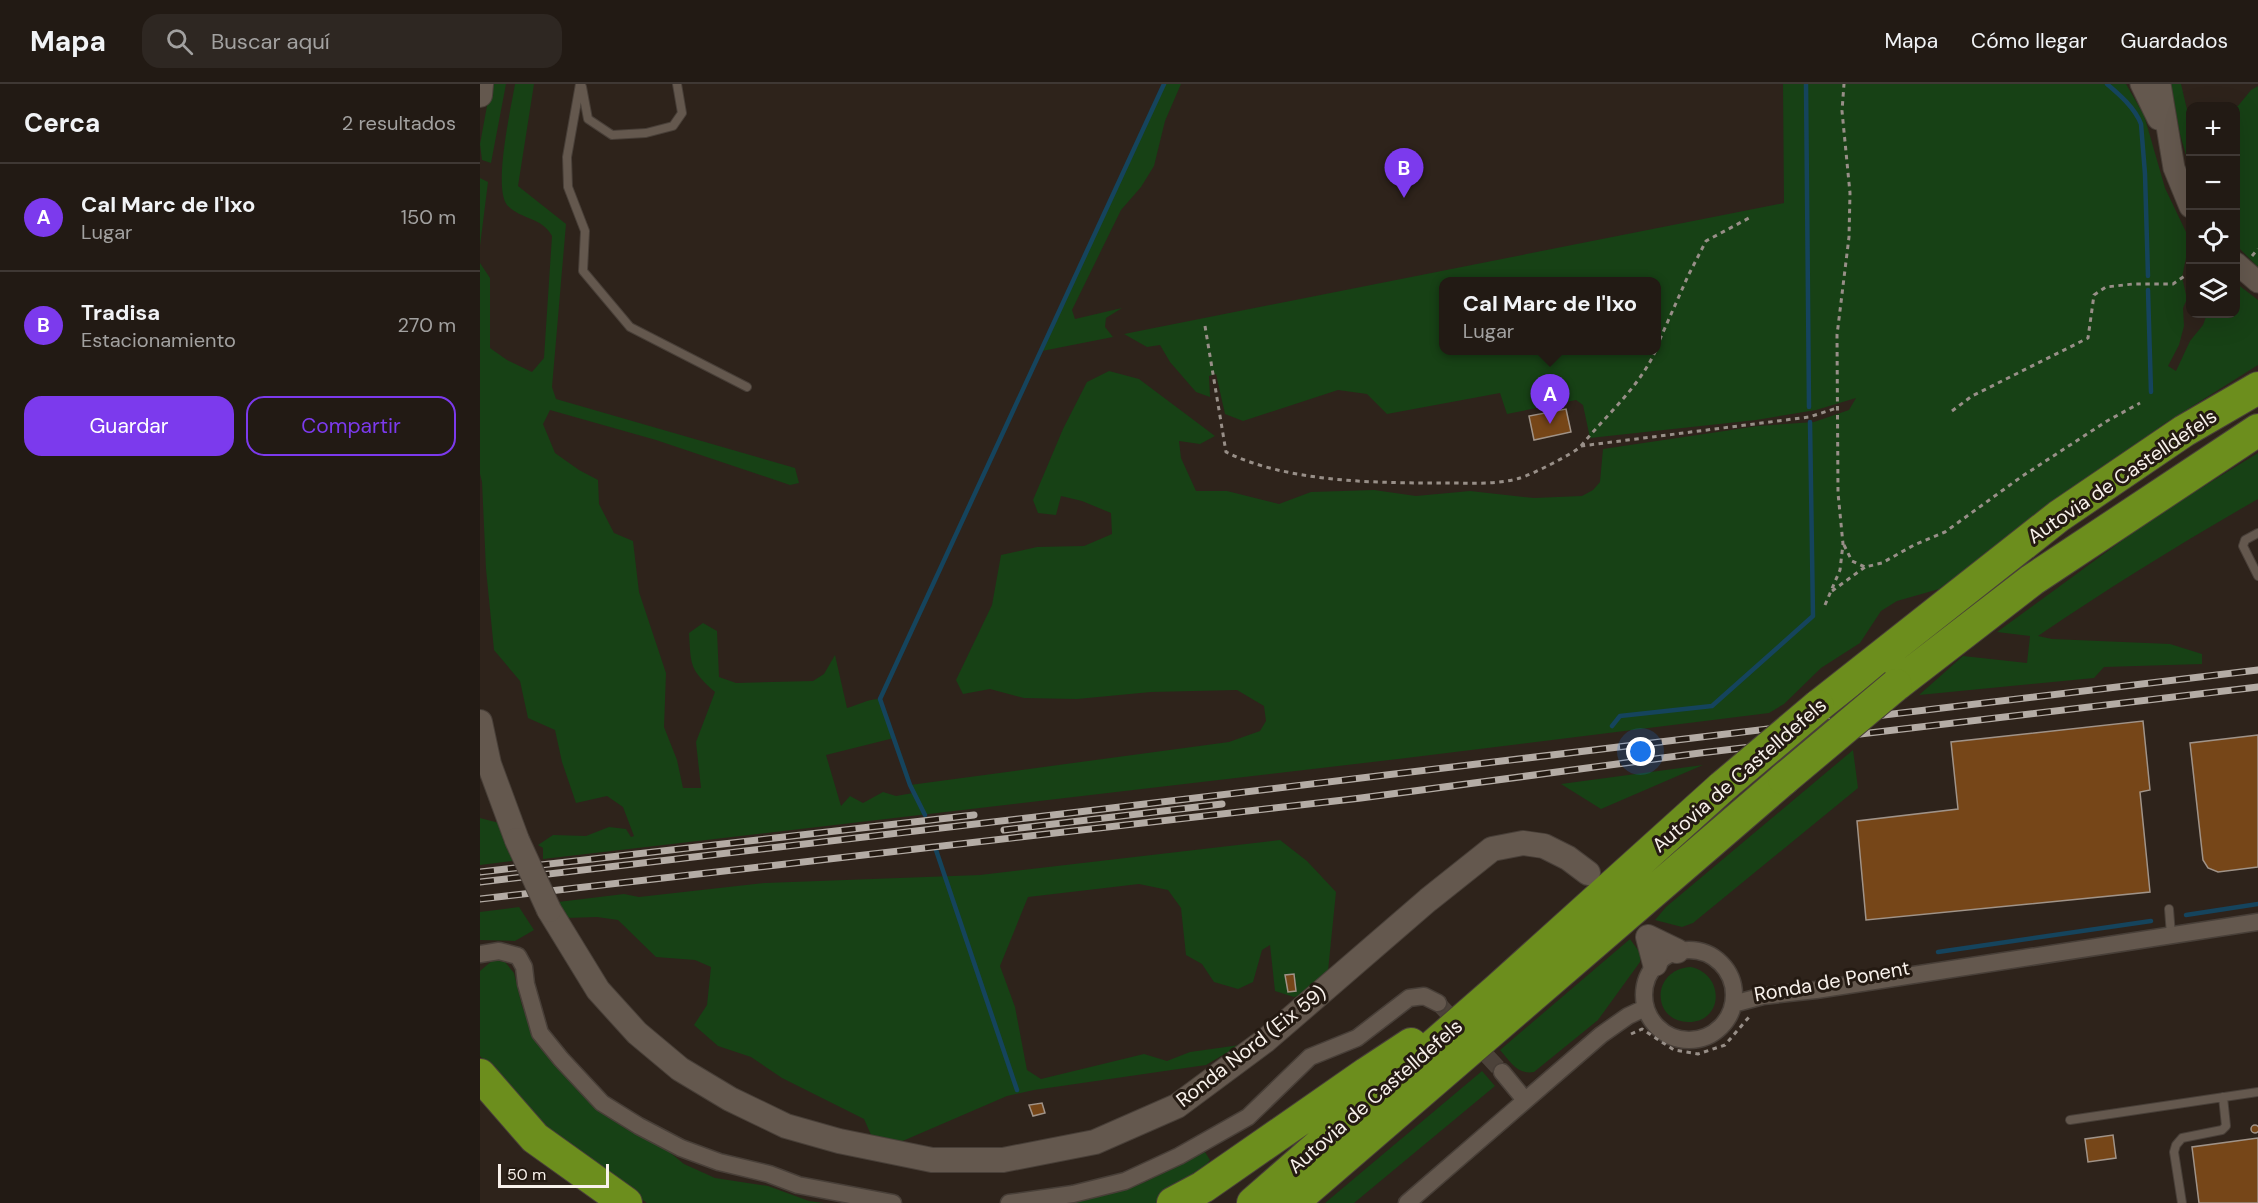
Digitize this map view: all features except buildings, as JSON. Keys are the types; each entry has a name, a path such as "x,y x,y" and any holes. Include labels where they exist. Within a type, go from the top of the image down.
{"highway":[{"name":"Autovia de Castelldefels","path":"1253,1203 1498,989 1722,787 1818,706 2059,516 2184,432 2258,388"},
{"name":"Autovia de Castelldefels","path":"1292,1203 1896,685 2032,580 2258,430"},
{"path":"1173,1203 1203,1187 1366,1073 1498,989"},
{"path":"480,1075 535,1138 626,1203"}],"main road":[{"path":"480,94 481,84"},
{"name":"Ronda Nord (Eix 59)","path":"480,722 489,764 517,840 549,910 598,990 637,1032 680,1069 730,1099 786,1126 839,1142 932,1160 1002,1160 1095,1142 1178,1106 1266,1040 1428,900 1492,849 1522,843 1544,846 1568,858 1588,873"},
{"path":"1655,964 1648,937 1677,951"}],"street":[{"path":"2140,84 2155,111 2186,199"},
{"path":"2160,84 2171,156"},
{"path":"2236,264 2258,282"},
{"name":"Ronda de Ponent","path":"1733,1004 1763,996 1816,990 2258,922"},
{"path":"1655,964 1644,984 1643,996 1645,1008 1660,1031 1673,1038 1687,1041 1713,1034 1724,1024 1733,1004 1729,974 1720,962 1707,954 1693,950 1677,951"},
{"path":"480,954 499,951 518,956 525,967 526,984 540,1033 602,1103 639,1126 681,1148 719,1162 769,1174 798,1185 892,1203"},
{"name":"Ronda de Ponent","path":"1732,985 1763,996"},
{"path":"1009,1203 1073,1194 1125,1181 1179,1156 1248,1117 1310,1057 1357,1038 1409,998 1424,996 1438,1003"},
{"path":"1407,1203 1601,1035 1628,1016 1645,1008"},
{"path":"1502,1072 1525,1100"}],"lane":[{"path":"581,84 588,118 612,135 646,133 673,126 682,112 677,84"},
{"path":"581,84 567,157 568,187 585,231 583,271 630,327 747,387"},
{"path":"2258,533 2245,540 2243,546 2258,576"},
{"path":"2169,909 2171,935"},
{"path":"2070,1120 2258,1092"},
{"path":"2182,1203 2174,1152 2176,1145 2182,1138 2222,1130 2226,1126 2223,1097"}],"path":[{"path":"1825,605 1840,570 1843,544 1838,493 1837,335 1849,237 1850,193 1842,111 1844,84"},
{"path":"1661,338 1706,241 1749,218"},
{"path":"1952,411 1972,396 2088,338 2094,295 2106,287 2173,284 2189,273 2190,264"},
{"path":"1205,326 1226,452 1240,459 1290,474 1404,483 1493,483 1522,478 1573,453 1625,399 1648,367 1653,355"},
{"path":"1831,591 1865,567 1882,563 1914,545 1945,532 2021,477 2107,421 2140,403"},
{"path":"1581,446 1809,417 1837,408"},
{"path":"1843,544 1852,561 1865,567"},
{"name":"Ronda de Ponent","path":"1623,1038 1642,1029 1674,1050 1698,1054 1725,1045 1753,1012"}],"green space":[{"path":"491,84 506,84 491,163 482,160 480,144"},
{"path":"515,84 534,84 518,186 566,224 552,387 556,399 795,468 799,483 790,485 656,440 550,410 543,424 555,453 598,480 599,504 614,533 633,541 639,592 666,673 664,727 677,760 683,788 701,788 696,742 715,692 700,678 691,660 689,633 703,623 717,631 719,677 736,683 813,681 824,674 835,655 847,708 880,699 894,738 826,755 841,806 850,796 863,803 883,792 896,796 913,793 910,785 1229,742 1260,731 1266,721 1264,706 1237,690 1151,692 1077,699 1024,698 990,689 963,694 956,680 992,605 1001,555 1037,547 1084,546 1112,534 1111,513 1082,501 1061,496 1056,515 1038,513 1033,500 1063,429 1087,382 1109,371 1139,379 1215,436 1200,444 1179,441 1181,458 1196,491 1227,491 1279,504 1311,492 1374,490 1416,496 1470,491 1534,498 1582,496 1593,490 1600,482 1603,449 1758,426 1814,422 1849,410 1856,398 1816,410 1756,420 1590,438 1583,405 1576,400 1507,414 1500,393 1387,414 1367,394 1338,390 1243,421 1225,414 1216,374 1209,376 1210,397 1196,392 1170,362 1160,345 1147,347 1124,334 1784,203 1783,84 2126,84 2144,115 2165,188 2186,232 2186,258 2182,277 2186,295 2183,308 2184,326 2179,345 2168,366 2176,371 2190,341 2203,325 2206,318 2240,318 2240,286 2258,300 2258,365 2164,424 1939,589 1897,601 1881,611 1860,643 1821,668 1784,704 1769,713 1398,759 543,859 543,848 538,845 553,835 586,836 609,827 626,829 631,837 634,836 623,807 607,796 576,803 562,762 555,730 528,718 520,681 494,650 480,474 480,263 490,278 490,348 507,360 532,372 544,358 552,236 543,225 519,214 507,205 503,196 502,165"},
{"path":"1164,84 1181,84 1165,121 1154,166 1141,187 1121,210 1072,310 1075,319 1122,308 1106,318 1105,327 1113,337 1042,351"},
{"path":"2171,84 2181,84 2186,105 2186,155"},
{"path":"2258,86 2258,267 2240,249 2240,104 2251,90"},
{"path":"480,178 488,182 480,246"},
{"path":"2258,453 2258,499 2147,565 2038,636 2052,639 2170,644 2202,654 2202,664 2104,667 2094,678 1919,695 1963,656 2027,663 2030,636 1997,632 2157,515"},
{"path":"1853,750 1858,788 1693,923 1682,927 1655,920 1666,907"},
{"path":"1703,765 1601,809 1561,784"},
{"path":"480,818 503,824 521,860 480,865"},
{"path":"1280,840 1307,861 1336,892 1328,971 1304,994 1294,997 1275,991 1270,945 1262,950 1253,982 1238,989 1214,982 1202,964 1186,955 1181,908 1168,890 1139,884 1028,897 1000,966 1015,1007 1027,1070 1041,1079 1144,1054 1167,1061 1190,1052 1240,1045 1206,1065 1007,1096 891,1146 872,1137 864,1119 782,1078 751,1057 718,1046 694,1025 707,1005 711,967 695,960 656,957 618,920 597,917 566,918 558,902 624,894 639,897 765,883 980,875"},
{"path":"519,907 534,930 515,941 480,940 480,912"},
{"path":"1630,939 1638,950 1641,948 1640,962 1598,1020 1534,1072 1523,1071 1514,1066 1500,1050"},
{"path":"493,960 505,962 514,973 522,1006 535,1039 594,1107 626,1129 662,1146 684,1164 715,1178 768,1186 809,1201 824,1203 647,1203 560,1143 480,1056 480,971"},
{"path":"1691,967 1710,979 1715,988 1716,998 1714,1007 1708,1015 1700,1020 1688,1022 1676,1019 1667,1013 1662,1005 1661,995 1668,976 1678,970"},
{"path":"1482,1071 1495,1086 1354,1203 1325,1203"},
{"path":"1205,1152 1210,1160 1195,1180 1159,1203 1070,1203 1145,1182"}],"waterway":[{"path":"925,815 910,785 880,699 1164,84"},
{"path":"1806,84 1809,407"},
{"path":"2107,84 2131,107 2141,124 2148,276"},
{"path":"2148,290 2151,392"},
{"path":"1612,726 1620,716 1712,706 1813,616 1810,422"},
{"path":"936,850 1017,1090"},
{"path":"2186,915 2258,904"},
{"path":"1938,952 2151,921"}],"tunnel":[{"path":"1438,1003 1502,1072"}],"railway":[{"path":"480,882 2258,670"},
{"path":"480,899 1361,798 1700,753 2258,687"},
{"path":"1004,830 1222,804"},
{"path":"480,872 974,815"}],"place":[{"name":"Tradisa","path":"1404,198"},
{"name":"Cal Marc de l'Ixo","path":"1550,424"}]}
